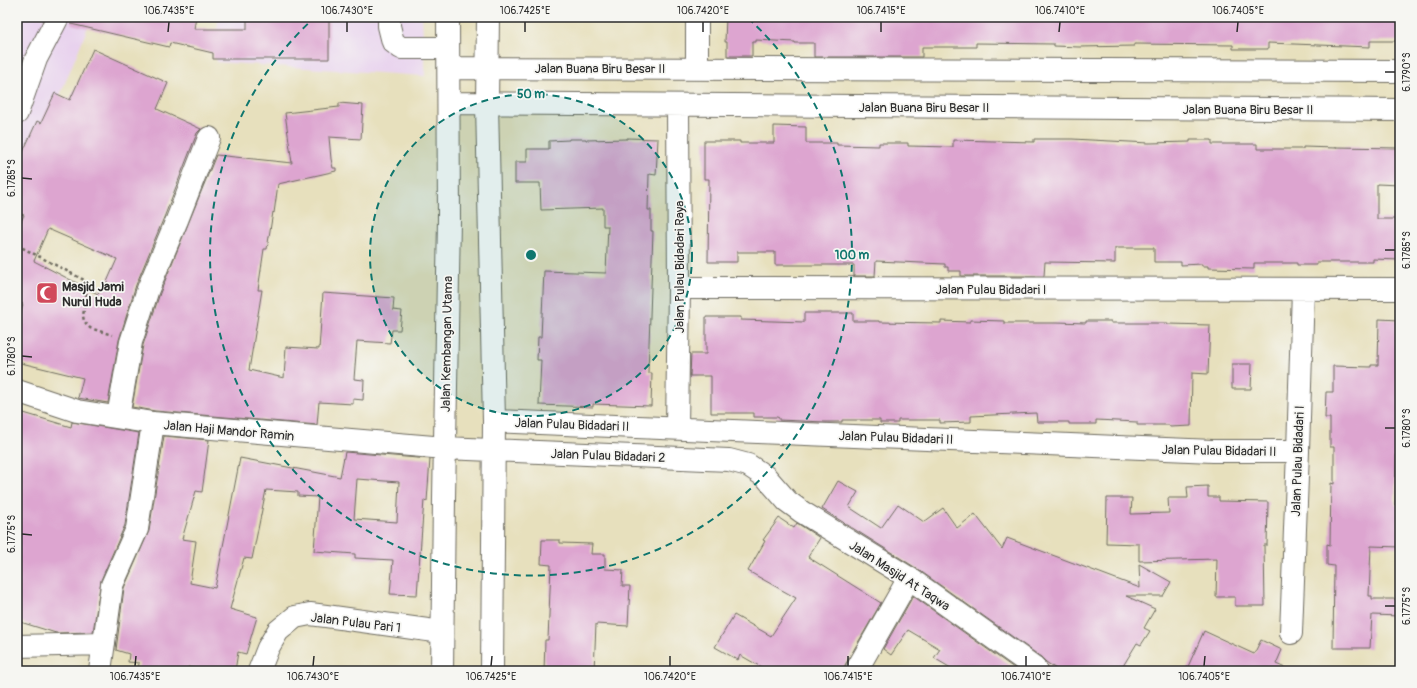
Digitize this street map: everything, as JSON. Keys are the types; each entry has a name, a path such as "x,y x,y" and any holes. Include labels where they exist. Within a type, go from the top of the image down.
{"street":[{"path":"17,113 36,58 58,17"},
{"name":"Jalan Buana Biru Besar II","path":"389,17 389,26 393,42 401,48 488,68 1400,71"},
{"name":"Jalan Kembangan Utama","path":"442,671 449,219 448,17"},
{"path":"488,17 488,104 494,421 492,671"},
{"path":"697,17 697,68"},
{"name":"Jalan Buana Biru Besar II","path":"449,103 1400,110"},
{"name":"Jalan Pulau Bidadari Raya","path":"677,428 679,288 678,105"},
{"path":"118,417 131,342 148,289 209,138"},
{"name":"Jalan Pulau Bidadari I","path":"679,288 1400,289"},
{"name":"Jalan Pulau Bidadari I","path":"1290,633 1298,451 1302,289"},
{"name":"Jalan Haji Mandor Ramin","path":"17,391 77,411 153,423 445,448"},
{"name":"Jalan Pulau Bidadari II","path":"494,421 1213,451 1298,451"},
{"path":"100,671 112,586 137,529 153,423"},
{"name":"Jalan Pulau Bidadari 2","path":"445,448 728,460 748,465 766,477"},
{"name":"Jalan Masjid At Taqwa","path":"766,477 787,500 802,512 909,578 1034,667 1037,671"},
{"path":"856,671 909,578"},
{"name":"Jalan Pulau Pari 1","path":"259,671 268,648 278,630 294,617 310,614 442,632"},
{"path":"17,646 104,644"}],"path":[{"path":"17,245 86,281 87,290 83,316 84,321 90,328 131,342"}],"shaded area":[{"path":"17,17 92,17 22,188 17,208"},
{"path":"218,17 422,17 425,76 216,62"}],"building":[{"path":"72,17 196,17 194,29 247,29 247,17 329,17 329,59 213,59 213,53 170,43 169,47 71,24"},
{"path":"726,17 1400,17 1400,41 1370,41 1370,47 1268,43 1268,49 1233,49 1233,45 1134,44 1134,46 1079,47 1054,46 1054,44 976,43 976,47 922,47 922,57 814,57 814,43 756,40 756,42 752,42 752,56 727,56 727,42 725,42"},
{"path":"93,49 168,83 157,109 201,129 197,133 136,285 119,340 108,403 78,398 83,378 17,362 17,328 23,304 17,301 17,230 24,215 17,212 17,165 37,121 41,123 55,93 70,100","holes":["48,229 117,259 103,291 100,289 98,294 34,261"]},
{"path":"339,103 363,105 361,139 329,137 331,159 333,168 336,168 336,171 278,184 267,249 264,249 258,290 262,290 249,370 284,378 286,347 319,349 323,293 394,298 393,310 402,311 400,330 392,330 390,343 357,341 354,379 364,380 363,400 353,399 353,404 319,402 317,425 155,411 132,407 143,345 160,293 216,155 292,163 285,113 339,107"},
{"path":"774,126 806,127 806,143 837,143 837,145 879,146 879,143 908,143 908,146 953,147 953,140 1034,142 1034,139 1072,139 1149,143 1212,140 1212,144 1257,144 1257,149 1303,149 1303,147 1400,148 1400,185 1377,184 1377,219 1400,219 1400,260 1373,259 1373,262 1317,262 1317,265 1297,265 1297,263 1254,263 1254,269 1208,268 1208,266 1202,266 1202,264 1181,265 1181,262 1154,262 1154,248 1115,248 1115,263 1045,262 1044,276 961,276 961,271 948,271 948,267 945,267 945,264 876,261 875,276 854,276 854,265 775,265 775,252 737,252 737,262 708,262 709,179 704,179 704,141 774,143"},
{"path":"627,138 658,139 656,175 649,174 648,210 651,210 651,231 653,231 648,373 652,373 651,406 593,404 593,407 539,405 541,360 537,360 538,337 541,337 544,271 606,273 608,226 603,226 603,208 541,210 540,183 515,183 515,162 527,162 527,149 549,149 549,141 569,139 586,140"},
{"path":"804,313 853,313 853,321 879,322 941,323 941,321 970,322 970,320 1004,321 1004,323 1086,323 1086,321 1111,321 1111,323 1210,325 1208,374 1192,373 1191,426 1170,427 1169,425 1137,425 1137,422 1096,420 1096,424 1037,422 1036,413 971,416 971,422 940,423 940,420 898,420 898,423 880,423 880,420 842,420 842,422 825,422 779,420 777,417 754,417 754,413 711,413 711,376 690,376 691,354 706,354 706,317 741,317 741,320 804,322"},
{"path":"1379,319 1400,320 1400,427 1397,427 1395,505 1400,505 1400,547 1371,546 1369,596 1372,596 1372,599 1400,599 1400,616 1372,615 1370,648 1333,648 1334,566 1327,565 1327,544 1330,545 1331,483 1334,484 1334,447 1330,447 1330,418 1325,418 1326,392 1333,392 1333,366 1371,367 1371,365 1378,365"},
{"path":"1232,364 1252,364 1251,389 1232,389"},
{"path":"17,411 71,427 72,422 139,433 125,525 101,580 93,632 56,633 17,621"},
{"path":"164,436 209,440 202,492 196,491 182,539 196,541 190,583 215,588 240,458 340,477 345,452 430,459 427,501 424,500 417,595 390,594 393,560 355,558 355,554 314,551 318,497 298,496 298,492 266,490 252,559 244,558 230,609 257,617 246,654 238,652 235,671 206,671 188,667 186,671 138,671 139,663 128,662 129,654 116,650 124,588 149,531","holes":["357,479 399,482 397,522 354,519"]},
{"path":"838,481 858,492 849,507 881,528 898,504 924,522 943,508 957,528 975,514 1002,549 1007,538 1140,588 1139,564 1171,582 1163,596 1126,596 1155,609 1144,628 1150,631 1141,645 1137,643 1120,671 1059,671 916,568 822,509"},
{"path":"1208,486 1208,497 1219,497 1219,501 1268,502 1267,545 1264,545 1265,606 1235,606 1235,597 1216,597 1217,559 1139,561 1139,544 1106,543 1107,498 1132,498 1131,514 1169,513 1168,498 1188,498 1187,487"},
{"path":"779,518 794,528 797,523 820,538 808,557 881,603 845,665 844,671 768,671 740,655 738,660 715,647 734,615 771,636 796,598 748,571 765,541 763,540"},
{"path":"542,540 560,540 560,543 592,544 591,554 605,554 605,569 623,570 622,586 630,586 628,626 596,624 594,671 544,671 545,640 548,640 551,565 541,564"},
{"path":"913,596 1018,671 956,671 934,658 940,649 908,630 891,655 883,649"},
{"path":"1204,631 1254,654 1261,640 1282,650 1276,664 1292,671 1186,671"}],"place":[{"name":"Masjid Jami Nurul Huda","path":"47,293"}]}
